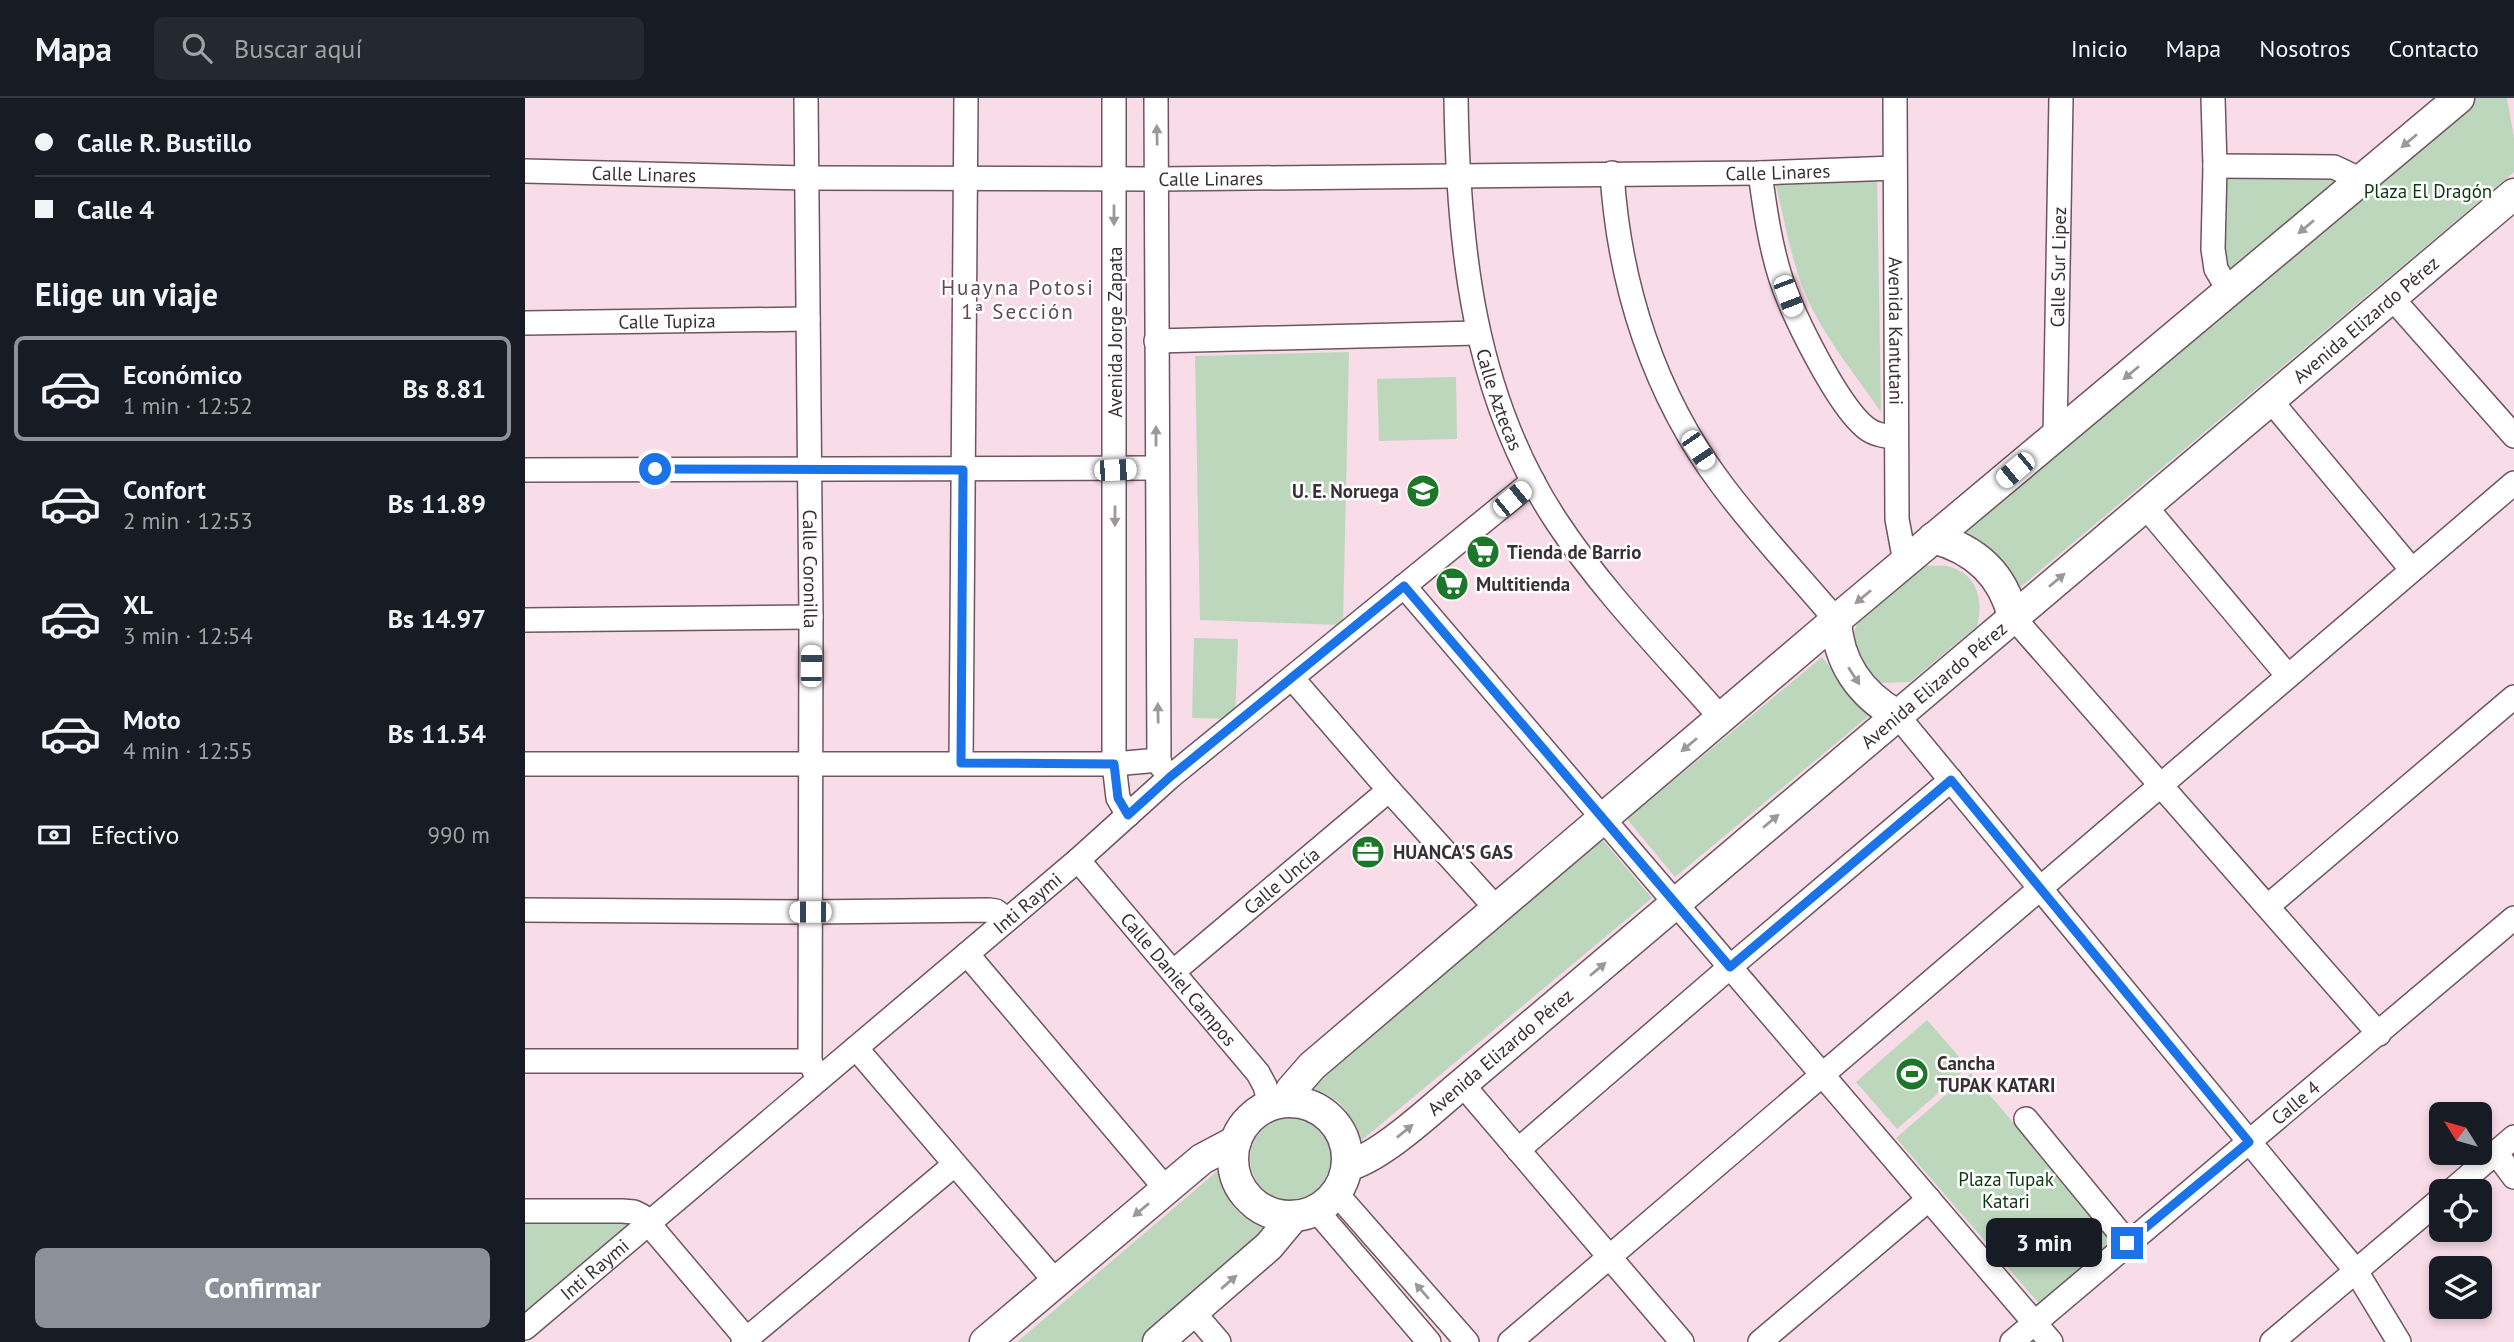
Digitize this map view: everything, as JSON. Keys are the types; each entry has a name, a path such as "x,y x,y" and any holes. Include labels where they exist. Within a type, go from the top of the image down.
{"main road":[{"path":"1279,1103 1309,1104 1329,1116 1342,1133 1346,1144 1323,1197 1283,1216 1262,1209 1245,1194 1235,1174 1235,1141 1245,1123 1279,1103 1312,1066 1496,908 2459,98"},
{"name":"Avenida Elizardo Pérez","path":"1159,1342 1360,1163 1377,1153 1462,1084 2514,194"},
{"path":"1933,538 1972,553 1991,570 2005,592 2013,617"},
{"path":"1836,620 1842,655 1853,676 1868,695 1897,715"},
{"path":"985,1342 1202,1159 1235,1141"}],"street":[{"name":"Calle Coronilla","path":"806,98 811,617 810,912 814,1070"},
{"path":"961,763 965,98"},
{"name":"Avenida Jorge Zapata","path":"1114,98 1114,764 1118,798 1128,815"},
{"path":"525,764 1114,764 1165,769 1156,468 1156,98"},
{"name":"Calle Aztecas","path":"1456,98 1457,175 1462,235 1478,333 1492,388 1509,431 1557,522 1623,607 1721,718"},
{"name":"Avenida Kantutani","path":"1895,98 1896,519 1905,562"},
{"name":"Calle Sur Lipez","path":"2055,436 2061,98"},
{"path":"2213,98 2213,249 2216,270 2229,291"},
{"path":"2215,166 2334,167 2351,176 2358,184"},
{"name":"Calle Linares","path":"525,171 807,178 1158,179 1760,173 1895,168"},
{"path":"1612,173 1619,242 1627,283 1642,332 1678,416 1722,485 1836,620"},
{"path":"1760,173 1766,216 1781,278 1795,315 1812,348 1857,419 1868,429 1881,435 1896,437"},
{"path":"2392,298 2514,436"},
{"name":"Calle Tupiza","path":"525,323 808,319"},
{"path":"1156,341 1478,333"},
{"path":"2271,401 2411,570"},
{"path":"525,470 1156,468"},
{"name":"Inti Raymi","path":"525,1327 648,1224 814,1070 856,1048 1078,860 1128,815 1165,769 1292,678 1534,481"},
{"path":"1510,1342 2514,483"},
{"path":"2145,506 2288,676"},
{"path":"1404,586 2051,1342"},
{"path":"525,620 811,617"},
{"path":"2013,617 2379,1034"},
{"path":"1292,678 1496,908"},
{"path":"2268,906 2514,697"},
{"path":"1897,715 2356,1271 2399,1342"},
{"path":"1518,1150 1951,780"},
{"name":"Calle Uncía","path":"1174,971 1389,790"},
{"name":"Calle Daniel Campos","path":"1078,860 1174,971 1258,1073 1279,1103"},
{"path":"525,910 989,910 996,911 1007,919"},
{"name":"Calle 4","path":"2012,1342 2514,918"},
{"path":"967,954 1166,1189"},
{"path":"856,1048 1055,1282"},
{"path":"525,1062 814,1070"},
{"path":"1462,1084 1682,1342"},
{"path":"2026,1119 2127,1243"},
{"path":"2465,1179 2514,1137"},
{"path":"2495,1153 2514,1177"},
{"path":"525,1211 634,1212 648,1224 746,1341 954,1165"},
{"path":"1323,1197 1429,1342"},
{"path":"1323,1197 1467,1342"},
{"path":"1760,1342 1929,1199"},
{"path":"2272,1342 2429,1209"},
{"path":"1194,1313 1219,1342"}],"green space":[{"name":"Plaza El Dragón","path":"2474,98 2507,98 2514,138 2514,172 2011,595 1959,535 2209,326"},
{"path":"1877,173 1881,412 1830,340 1812,309 1791,251 1774,178"},
{"path":"2229,175 2344,176 2231,274 2224,270 2223,180"},
{"path":"1349,352 1343,625 1200,620 1195,356"},
{"path":"1456,377 1457,439 1379,441 1377,379"},
{"path":"1924,566 1943,566 1965,574 1976,588 1979,606 1977,626 1910,682 1882,683 1870,676 1862,666 1852,639 1858,620"},
{"path":"1194,638 1238,639 1235,719 1192,718"},
{"path":"1822,657 1870,715 1675,877 1627,819"},
{"path":"1600,837 1652,898 1356,1145 1348,1113 1343,1106 1328,1095 1306,1087"},
{"name":"Cancha TUPAK KATARI","path":"1927,1020 1968,1067 1897,1129 1856,1082"},
{"name":"Plaza Tupak Katari","path":"1971,1073 2115,1242 2041,1306 1896,1138"},
{"path":"1292,1117 1315,1124 1327,1136 1334,1159 1327,1182 1315,1194 1292,1201 1269,1194 1257,1182 1250,1159 1257,1136 1269,1124"},
{"path":"1222,1167 1226,1192 1235,1209 1251,1220 1275,1227 1140,1342 1017,1342"},
{"path":"640,1220 525,1317 525,1221"}],"place":[{"name":"U. E. Noruega","path":"1423,491"},
{"name":"Tienda de Barrio","path":"1483,552"},
{"name":"Multitienda","path":"1452,584"},
{"name":"HUANCA'S GAS","path":"1368,852"},
{"name":"Cancha TUPAK KATARI","path":"1912,1074"}],"district":[{"name":"Huayna Potosi 1ª Sección","path":"1018,300"}],"route":[{"path":"655,469 963,470 961,763 1114,764 1118,798 1128,815 1170,777 1404,586 1730,967 1951,780 2249,1142 2127,1243"}]}
